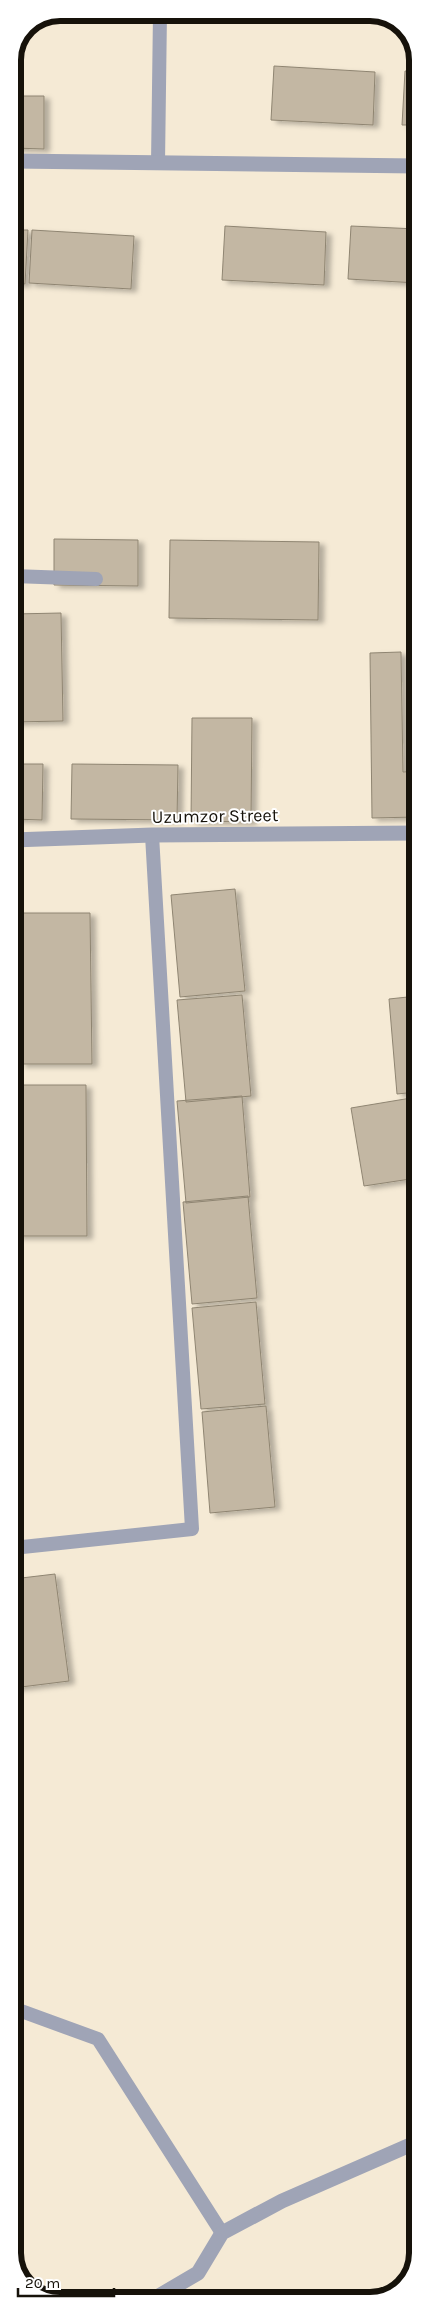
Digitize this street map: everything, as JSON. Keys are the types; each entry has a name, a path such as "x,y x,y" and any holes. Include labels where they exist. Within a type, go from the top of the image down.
{"street":[{"path":"21,161 408,166"},
{"name":"Uzumzor Street","path":"21,840 152,836 408,833"},
{"path":"166,2292 198,2273 222,2233 282,2201 409,2146"}],"lane":[{"path":"158,163 160,21"},
{"path":"21,576 96,579"},
{"path":"22,1547 192,1529 152,836"},
{"path":"22,2011 98,2039 222,2233"}],"building":[{"path":"274,66 375,72 373,125 271,120"},
{"path":"405,71 408,71 408,125 402,125"},
{"path":"21,96 44,96 44,149 21,148"},
{"path":"225,226 326,232 324,285 222,280"},
{"path":"351,226 408,229 408,282 348,279"},
{"path":"21,230 28,230 25,284 21,284"},
{"path":"32,230 134,236 131,289 29,283"},
{"path":"54,539 138,540 138,586 54,585"},
{"path":"170,540 319,542 318,620 169,618"},
{"path":"61,613 63,721 21,722 21,614"},
{"path":"401,652 403,772 408,772 408,817 372,818 370,653"},
{"path":"192,718 252,718 251,822 191,821"},
{"path":"21,764 43,764 42,820 21,819"},
{"path":"72,764 178,765 177,820 71,819"},
{"path":"235,889 245,991 180,997 171,895"},
{"path":"21,913 90,913 92,1064 21,1064"},
{"path":"242,995 251,1096 186,1102 177,1000"},
{"path":"408,997 408,1093 397,1094 389,999"},
{"path":"21,1085 86,1085 87,1236 22,1236"},
{"path":"242,1096 250,1197 186,1203 177,1101"},
{"path":"408,1098 409,1179 364,1186 351,1108"},
{"path":"248,1196 257,1298 192,1304 183,1202"},
{"path":"256,1302 265,1404 201,1409 192,1308"},
{"path":"266,1406 275,1507 210,1513 202,1412"},
{"path":"55,1574 69,1681 22,1687 22,1578"}]}
